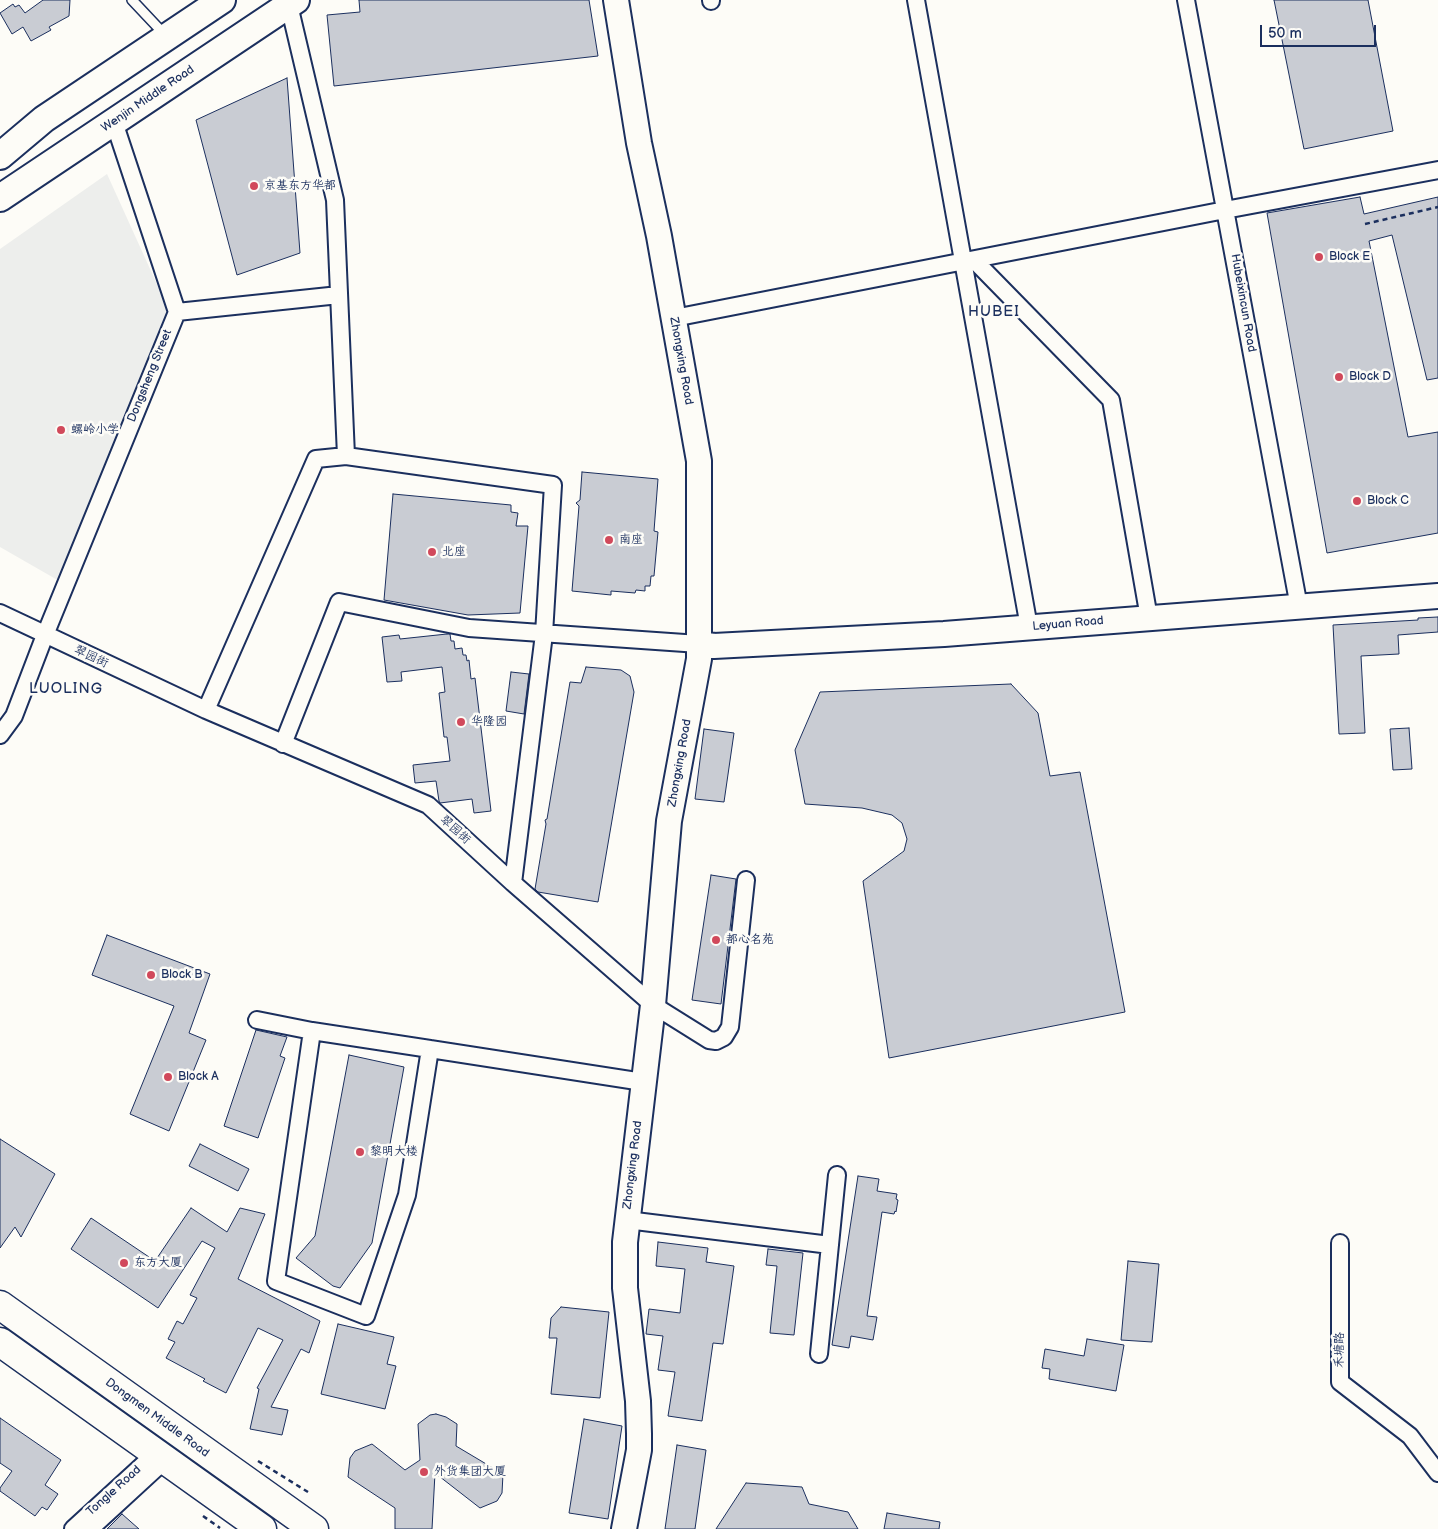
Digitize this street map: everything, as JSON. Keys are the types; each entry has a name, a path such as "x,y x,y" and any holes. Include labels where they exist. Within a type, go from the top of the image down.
{"highway":[{"name":"Dongmen Middle Road","path":"0,1305 314,1529"},
{"path":"0,1342 262,1529"}],"main road":[{"path":"0,156 44,119 222,0"},
{"name":"Wenjin Middle Road","path":"0,198 292,2"}],"street":[{"name":"Zhongxing Road","path":"616,0 639,143 659,236 699,461 698,659 669,821 653,1005 627,1220 624,1266 625,1288 638,1401 639,1450 624,1529"},
{"path":"916,0 969,261 1029,627"},
{"name":"Hubeixincun Road","path":"1186,0 1299,606"},
{"path":"292,2 335,200 346,456"},
{"path":"0,143 44,119"},
{"path":"114,122 177,312 339,296"},
{"path":"674,318 1438,170"},
{"path":"969,261 1111,400 1149,618"},
{"name":"Dongsheng Street","path":"0,735 14,716 45,635 177,312"},
{"path":"206,710 316,459 346,456 553,485 544,634 513,883"},
{"name":"Leyuan Road","path":"698,644 714,646 944,634 1438,596"},
{"path":"283,744 338,602 469,628 698,644"},
{"name":"翠园街","path":"0,613 206,710 428,805 513,883 653,1005 709,1040 716,1041 724,1037 730,1026 746,880"},
{"path":"257,1020 644,1082"},
{"path":"312,1030 276,1280 366,1316 407,1195 430,1049"},
{"path":"819,1354 837,1175"},
{"path":"627,1220 830,1245"},
{"name":"禾塘路","path":"1340,1243 1340,1382 1410,1436 1438,1474"},
{"name":"Tongle Road","path":"73,1529 160,1457"},
{"name":"Tongle Road","path":"90,1529 160,1457"}],"lane":[{"path":"132,0 167,37"}],"path":[{"path":"1366,224 1438,207"},
{"path":"256,1460 308,1492"},
{"path":"203,1516 223,1529"}],"shaded area":[{"name":"螺岭小学","path":"107,174 170,313 61,582 0,547 0,249"}],"building":[{"path":"43,0 70,0 69,16 49,27 51,30 31,41 23,27 12,34 0,13 13,4 15,7 19,5 25,13"},
{"path":"359,0 589,0 598,56 334,86 327,15 360,12"},
{"path":"1274,0 1368,0 1393,131 1304,149"},
{"name":"京基东方华都","path":"287,78 300,253 237,275 196,120"},
{"path":"1360,197 1364,214 1438,197 1438,378 1427,380 1392,235 1369,241 1408,437 1438,432 1438,533 1327,553 1267,213"},
{"path":"582,472 658,479 654,531 658,532 654,576 651,576 650,586 645,586 645,591 636,590 635,593 611,591 611,595 572,591 579,506 576,503 580,500"},
{"path":"393,494 511,505 511,512 518,513 516,526 528,526 520,613 468,615 384,600"},
{"path":"1438,617 1438,632 1398,635 1399,654 1361,656 1365,733 1339,734 1333,625"},
{"name":"华隆园","path":"450,634 451,641 454,641 455,649 462,648 463,655 466,655 467,661 469,660 471,679 475,678 491,811 474,813 472,799 440,803 436,781 415,783 413,765 450,761 447,737 444,737 439,693 445,692 442,667 401,672 402,681 387,682 382,637 399,635 400,639"},
{"path":"586,667 621,670 630,676 634,692 598,902 538,892 535,889 546,824 545,820 547,819 570,682 581,683"},
{"path":"511,672 529,674 524,714 506,711"},
{"path":"1011,684 1038,713 1050,776 1080,772 1125,1012 889,1058 863,881 904,851 907,839 902,823 892,815 862,808 805,804 795,750 820,692"},
{"path":"1409,728 1412,769 1393,770 1390,729"},
{"path":"704,729 734,733 724,802 695,799"},
{"name":"都心名苑","path":"711,875 736,879 721,1004 692,1000"},
{"path":"107,935 210,974 189,1033 206,1040 169,1131 130,1114 174,1006 92,975"},
{"path":"256,1030 287,1037 280,1056 285,1058 258,1138 224,1126"},
{"name":"黎明大楼","path":"349,1055 404,1067 372,1243 340,1288 333,1286 296,1258 315,1236"},
{"path":"0,1139 55,1174 21,1237 15,1227 0,1248"},
{"path":"200,1144 249,1169 238,1191 189,1166"},
{"path":"858,1176 879,1179 877,1191 897,1194 896,1199 898,1200 894,1214 882,1212 867,1316 877,1317 873,1340 851,1336 849,1348 832,1345"},
{"path":"191,1208 227,1232 240,1208 265,1214 238,1279 320,1321 309,1353 301,1349 271,1407 288,1410 282,1435 250,1429 259,1389 257,1388 283,1340 258,1328 226,1393 203,1381 205,1379 166,1358 175,1342 168,1339 177,1321 183,1324 197,1298 190,1295 215,1248 202,1241 158,1308 71,1249 91,1218 155,1261"},
{"path":"658,1242 708,1248 706,1262 734,1266 723,1344 713,1343 702,1421 668,1416 675,1372 658,1370 663,1336 646,1334 649,1309 680,1313 685,1269 656,1266"},
{"path":"768,1249 803,1253 794,1335 770,1333 777,1266 766,1265"},
{"path":"1128,1261 1159,1264 1152,1342 1121,1340"},
{"path":"561,1307 609,1312 600,1398 551,1394 557,1338 549,1338 551,1318"},
{"path":"338,1324 394,1337 387,1364 396,1366 385,1409 321,1394"},
{"path":"1087,1339 1124,1345 1116,1391 1049,1379 1050,1369 1042,1368 1045,1349 1084,1356"},
{"name":"外货集团大厦","path":"436,1414 446,1417 457,1424 456,1446 503,1474 502,1493 497,1501 480,1508 435,1473 432,1529 395,1529 395,1508 348,1477 350,1458 355,1451 372,1444 405,1470 420,1460 418,1424 430,1415"},
{"path":"0,1418 61,1460 45,1485 58,1494 47,1510 42,1507 35,1516 0,1491 0,1488 12,1471 0,1463"},
{"path":"584,1419 622,1426 608,1519 569,1513"},
{"path":"677,1445 706,1450 695,1529 665,1529"},
{"path":"746,1483 802,1487 809,1504 848,1512 858,1529 716,1529"},
{"path":"887,1513 940,1522 939,1529 884,1529"},
{"path":"122,1514 139,1529 107,1529"}],"place":[{"name":"京基东方华都","path":"254,186"},
{"name":"Block E","path":"1319,257"},
{"name":"Block D","path":"1339,377"},
{"name":"螺岭小学","path":"61,430"},
{"name":"Block C","path":"1357,501"},
{"name":"南座","path":"609,540"},
{"name":"北座","path":"432,552"},
{"name":"华隆园","path":"461,722"},
{"name":"都心名苑","path":"716,940"},
{"name":"Block B","path":"151,975"},
{"name":"Block A","path":"168,1077"},
{"name":"黎明大楼","path":"360,1152"},
{"name":"东方大厦","path":"124,1263"},
{"name":"外货集团大厦","path":"424,1472"}],"district":[{"name":"HUBEI","path":"994,312"},
{"name":"LUOLING","path":"66,689"}]}
